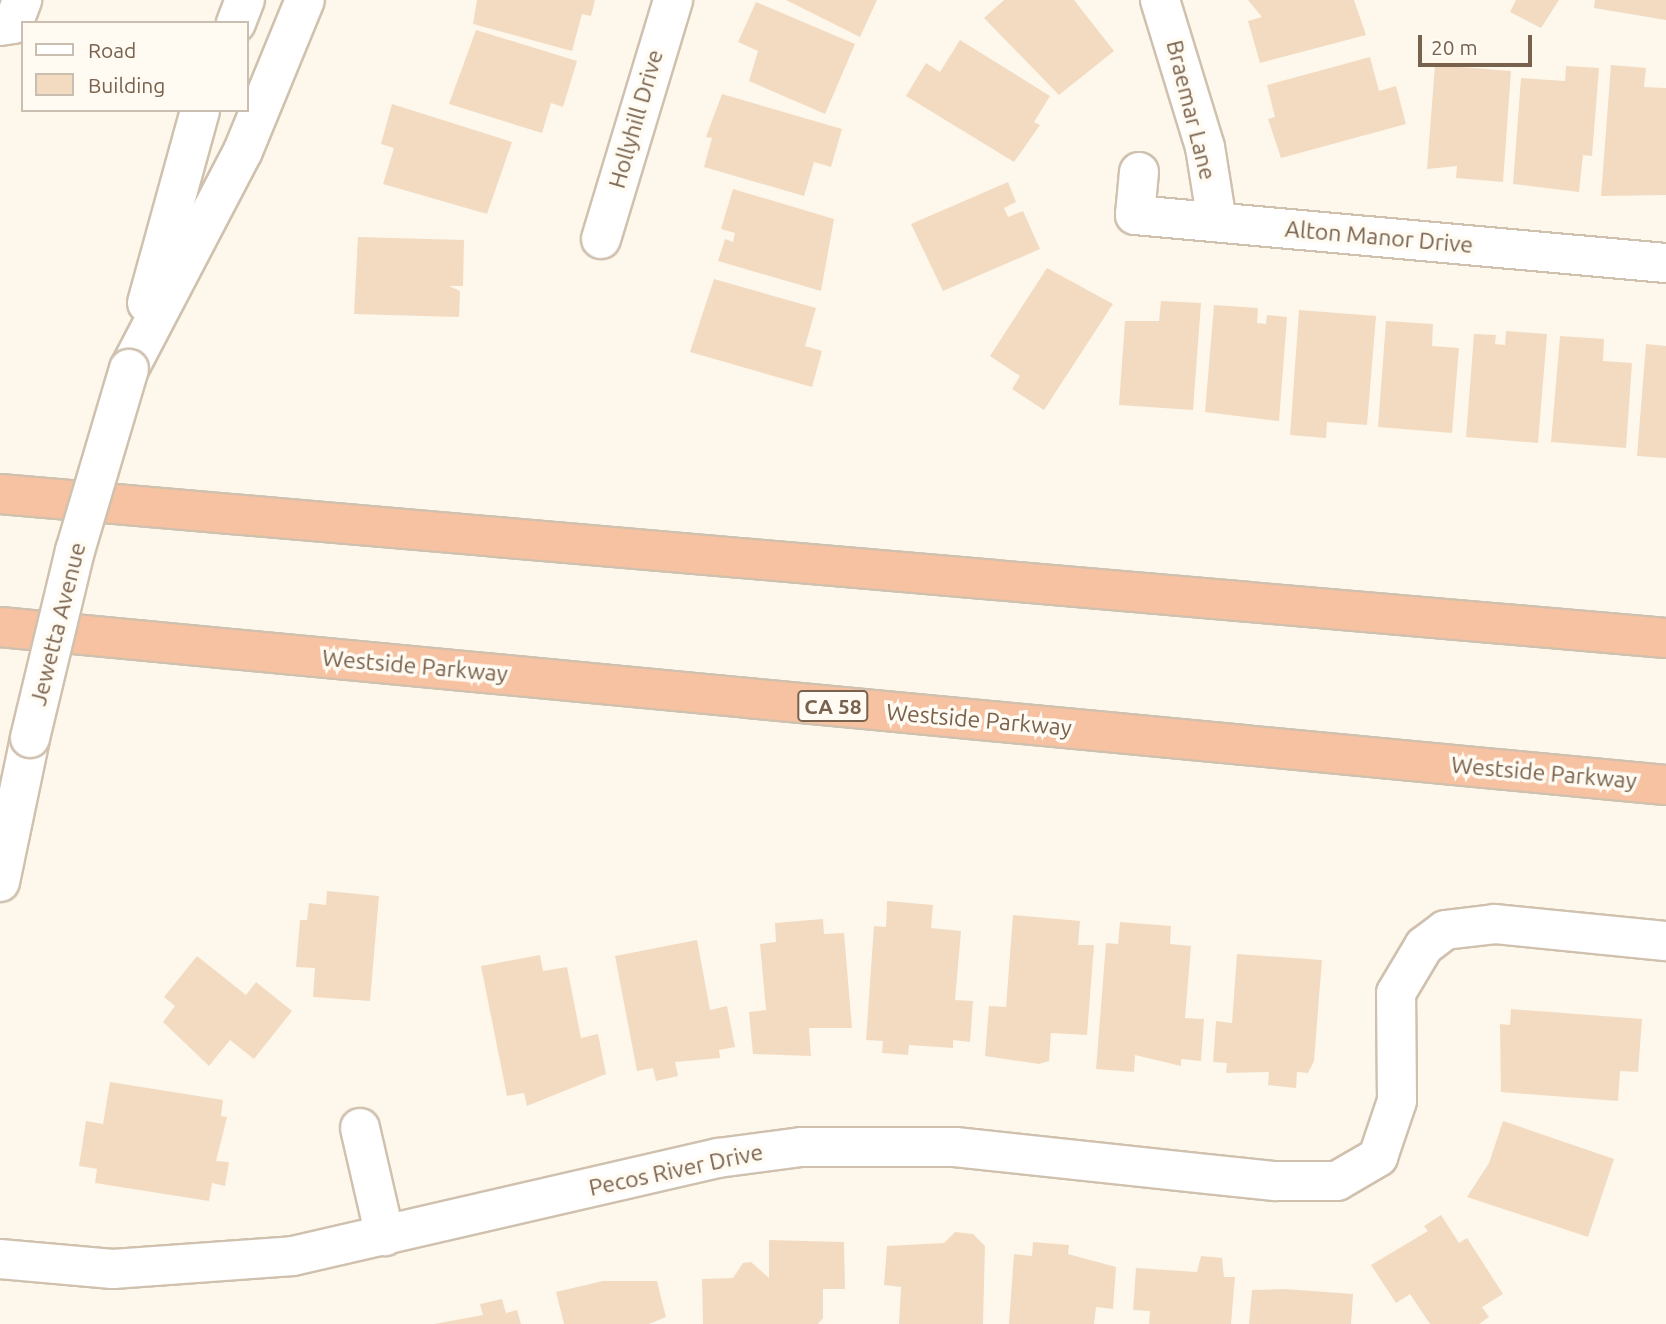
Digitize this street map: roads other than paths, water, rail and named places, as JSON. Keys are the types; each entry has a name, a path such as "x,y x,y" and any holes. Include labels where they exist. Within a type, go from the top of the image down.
{"highway":[{"path":"0,494 1666,638"},
{"name":"Westside Parkway","path":"0,627 1666,785"}],"street":[{"path":"237,21 245,0"},
{"name":"Jewetta Avenue","path":"129,369 243,150 305,0"},
{"name":"Hollyhill Drive","path":"601,239 673,0"},
{"name":"Braemar Lane","path":"1160,0 1205,147 1217,222"},
{"name":"Jewetta Avenue","path":"0,882 30,738 75,551 129,369 199,112"},
{"name":"Alton Manor Drive","path":"1139,172 1135,215 1666,263"},
{"name":"Pecos River Drive","path":"0,1259 113,1269 202,1267 385,1236 719,1158 801,1147 955,1147 1310,1184 1357,1174 1378,1157 1397,1101 1396,993 1424,946 1445,930 1472,923 1666,941"},
{"path":"360,1128 385,1236"}]}
